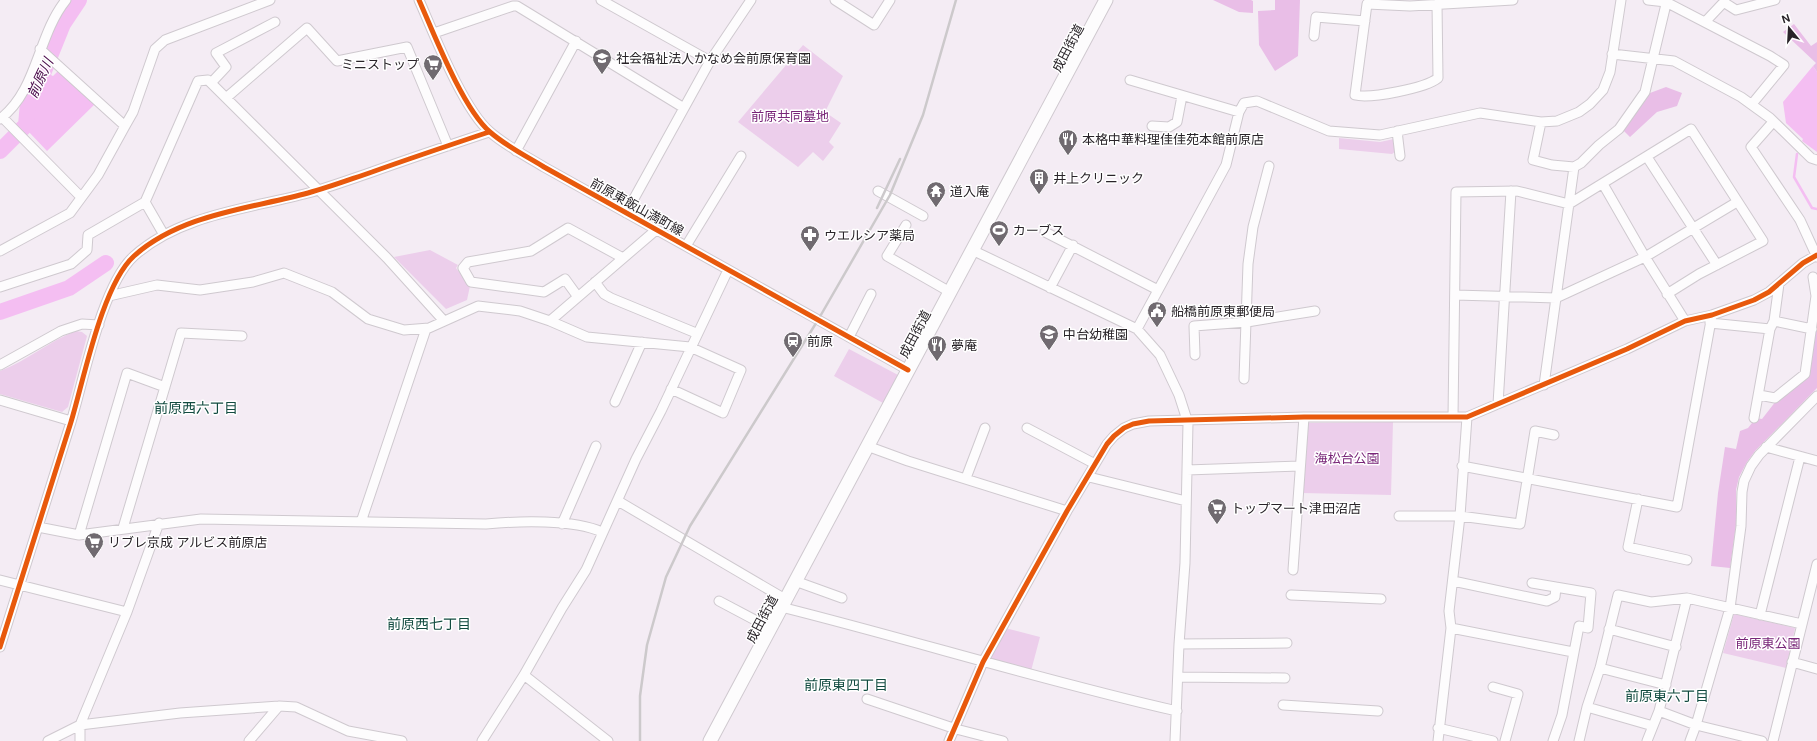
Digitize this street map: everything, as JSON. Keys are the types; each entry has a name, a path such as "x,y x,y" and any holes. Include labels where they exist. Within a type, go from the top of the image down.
{"highway":[{"name":"成田街道","path":"710,741 1106,0"}],"street":[{"path":"66,0 58,10 40,49 33,75 19,99 1,118 18,133 81,197"},
{"path":"0,251 70,213 98,175 133,112 155,49 165,40 270,0"},
{"name":"前原東飯山満町線","path":"419,0 464,95 489,132 516,151 626,214 908,370"},
{"path":"626,214 710,61 751,0"},
{"path":"840,1 874,25 890,0"},
{"path":"1437,4 1438,78 1414,87 1388,94 1361,97 1355,95 1367,4 1404,2 1437,4 1513,0"},
{"path":"1137,329 1229,159 1239,112 1244,103 1257,101 1329,131 1380,135 1480,112 1541,122 1556,121 1567,118 1590,104 1603,90 1606,84 1610,72 1620,0"},
{"path":"1648,0 1667,1 1784,65 1752,104"},
{"path":"1706,22 1722,4 1725,3 1736,10 1775,0"},
{"path":"604,1 710,61"},
{"path":"1541,122 1534,160 1552,165 1574,167 1581,163 1599,145 1619,129 1645,92 1667,1"},
{"path":"434,33 513,6 517,6 684,108"},
{"path":"1314,36 1316,17 1365,21"},
{"path":"210,83 226,67 216,53 275,22"},
{"path":"226,98 307,28 337,61 407,47 448,146"},
{"path":"516,151 576,41"},
{"path":"40,49 125,126"},
{"path":"1612,54 1674,61 1741,96 1773,122 1811,158 1817,160"},
{"path":"0,287 71,264 87,250 88,235 145,202 198,81 208,80 387,258 444,321"},
{"path":"1130,80 1239,112"},
{"path":"1152,126 1170,127 1177,122 1182,96"},
{"path":"1711,319 1754,300 1779,284 1803,263 1816,256 1800,220 1751,147 1773,122"},
{"path":"1453,417 1456,192 1511,191 1569,204 1691,129 1763,241 1717,265 1667,294"},
{"path":"1397,131 1400,156"},
{"path":"0,647 71,421 99,325 109,296 120,273 127,264 142,250 164,235 188,223 318,190 489,132"},
{"path":"686,246 741,156"},
{"path":"1647,157 1717,265"},
{"path":"1244,379 1248,264 1253,227 1269,166"},
{"path":"1544,385 1574,167"},
{"path":"1603,184 1667,294 1685,321"},
{"path":"878,191 923,216"},
{"path":"1498,404 1511,191"},
{"path":"145,202 164,235"},
{"path":"1455,295 1556,298 1645,257 1738,202"},
{"path":"906,225 887,256 950,292"},
{"path":"578,297 565,279 544,292 471,282 463,268 463,265 468,262 531,251 568,228 623,258"},
{"path":"550,321 656,230"},
{"path":"1045,232 1073,245 1158,290"},
{"path":"1050,288 1073,245"},
{"path":"972,250 1137,329 1160,355 1179,395 1188,420 1185,563 1179,644 1175,741"},
{"path":"482,741 524,675 562,608 586,570 636,459 728,270"},
{"path":"109,296 157,285 200,290 253,282 284,273 332,292 368,318 404,330 426,329 478,306 520,311 587,336 690,347 740,370 722,413 671,389"},
{"path":"1759,395 1775,398 1805,374 1816,296 1813,277"},
{"path":"596,282 604,294 611,298 696,333"},
{"path":"1754,418 1779,284"},
{"path":"849,337 871,294"},
{"path":"1195,355 1194,326 1246,322 1316,312"},
{"path":"1462,466 1677,507 1711,319"},
{"path":"949,741 956,728 983,662 1046,551 1067,510 1114,436 1124,428 1133,424 1149,421 1304,417 1467,417 1544,385 1685,321 1711,319 1812,329"},
{"path":"0,365 15,358 60,330 82,324 99,325"},
{"path":"361,522 426,329"},
{"path":"123,528 182,333 242,336"},
{"path":"615,402 642,342"},
{"path":"79,535 127,373 165,387"},
{"path":"1690,741 1730,608 1741,526 1742,492 1744,481 1751,466 1766,447 1816,399"},
{"path":"0,400 71,421"},
{"path":"1293,570 1304,417"},
{"path":"1438,741 1438,728 1451,628 1450,611 1452,581 1460,516 1462,466 1467,417"},
{"path":"966,478 985,428"},
{"path":"1027,428 1095,464"},
{"path":"1398,516 1460,516 1520,524 1526,478 1535,431 1554,435"},
{"path":"562,524 596,446"},
{"path":"867,446 908,461 1067,510"},
{"path":"1766,447 1817,461"},
{"path":"1760,615 1800,457"},
{"path":"1187,470 1300,466"},
{"path":"1089,477 1186,501"},
{"path":"1638,499 1628,547 1687,560"},
{"path":"618,501 783,603 983,662 1177,711"},
{"path":"38,527 79,535 159,523 211,518 486,524 513,522 562,524 593,528 602,532"},
{"path":"80,741 80,725 126,612 159,523"},
{"path":"1773,741 1816,570"},
{"path":"0,580 126,612"},
{"path":"795,581 842,598"},
{"path":"1452,581 1547,601 1554,597 1556,587"},
{"path":"1532,583 1591,593 1588,628 1579,626 1562,715 1553,741"},
{"path":"1291,595 1381,599"},
{"path":"1579,741 1587,706 1600,668 1618,595 1651,602 1687,598 1802,624"},
{"path":"1647,741 1659,711 1687,598"},
{"path":"719,601 770,628"},
{"path":"1451,628 1573,652"},
{"path":"1609,629 1676,647"},
{"path":"1179,644 1287,643"},
{"path":"1792,662 1817,669"},
{"path":"1600,668 1666,685"},
{"path":"524,675 608,741"},
{"path":"1178,677 1285,678"},
{"path":"1493,687 1518,694 1505,741"},
{"path":"867,699 956,728 1003,741"},
{"path":"1283,705 1378,711"},
{"path":"249,741 279,706"},
{"path":"48,741 80,725 180,712 279,706 296,707 348,731 402,741"},
{"path":"1587,706 1653,726"},
{"path":"1659,711 1731,738 1762,741"},
{"path":"1438,728 1493,741"}],"green space":[{"name":"前原共同墓地","path":"803,45 843,76 825,112 841,123 829,142 834,147 823,161 813,152 798,167 738,122"},
{"path":"1339,138 1380,142 1394,139 1396,151 1392,154 1339,149"},
{"path":"430,250 458,265 456,268 470,286 467,300 446,309 394,257"},
{"path":"76,331 82,332 87,336 68,407 62,412 0,394 0,371"},
{"path":"849,349 898,375 883,403 834,376"},
{"name":"海松台公園","path":"1393,422 1391,495 1302,493 1307,423"},
{"name":"前原東公園","path":"1734,614 1795,628 1786,668 1723,653"},
{"path":"1005,628 1040,637 1031,671 988,661"}],"shaded area":[{"path":"1213,0 1251,0 1253,1 1253,13 1239,12"},
{"path":"1275,0 1300,0 1298,56 1275,71 1259,45 1258,11 1275,10"},
{"path":"1794,24 1811,46 1817,42 1817,72 1813,66 1816,63 1783,32"},
{"path":"1813,66 1817,72 1817,152 1802,141 1803,139 1786,123 1783,102"},
{"path":"59,70 95,104 47,151 28,131 33,121 34,100 47,73 53,76"},
{"path":"1666,87 1682,93 1677,106 1657,112 1630,137 1623,130 1650,93"},
{"path":"1817,303 1817,388 1755,451 1747,462 1739,477 1736,490 1736,525 1730,568 1711,566 1718,493 1725,447 1736,449 1740,431 1748,428 1756,418 1762,419 1776,401 1805,378"}],"waterway":[{"name":"前原川","path":"0,151 26,125 28,103 40,81 63,24 79,0"},
{"path":"1797,154 1794,177 1812,208 1817,209"},
{"name":"前原川","path":"0,312 69,288 106,263"}],"railway":[{"path":"640,741 640,696 647,645 666,577 690,526 818,320 890,195 923,115 956,0"},
{"path":"877,208 900,159"}],"cycle path":[{"path":"419,0 441,51 460,89 480,121 496,137 544,167 908,370"},
{"path":"0,647 71,422 88,358 103,310 112,288 134,256 153,242 194,222 239,209 316,191 489,132"},
{"path":"949,741 983,662 1067,511 1107,444 1124,428 1133,424 1149,421 1304,417 1467,417 1627,349 1685,321 1712,315 1754,300 1769,292 1803,263 1817,255"}],"place":[{"name":"社会福祉法人かなめ会前原保育園","path":"602,75"},
{"name":"ミニストップ","path":"433,81"},
{"name":"本格中華料理佳佳苑本館前原店","path":"1068,156"},
{"name":"井上クリニック","path":"1039,195"},
{"name":"道入庵","path":"936,208"},
{"name":"カーブス","path":"999,247"},
{"name":"ウエルシア薬局","path":"810,252"},
{"name":"船橋前原東郵便局","path":"1157,328"},
{"name":"中台幼稚園","path":"1049,351"},
{"name":"前原","path":"793,358"},
{"name":"夢庵","path":"937,362"},
{"name":"トップマート津田沼店","path":"1217,525"},
{"name":"リブレ京成 アルビス前原店","path":"94,559"}],"district":[{"name":"前原西六丁目","path":"196,408"},
{"name":"前原西七丁目","path":"429,624"},
{"name":"前原東四丁目","path":"846,685"},
{"name":"前原東六丁目","path":"1667,696"}]}
